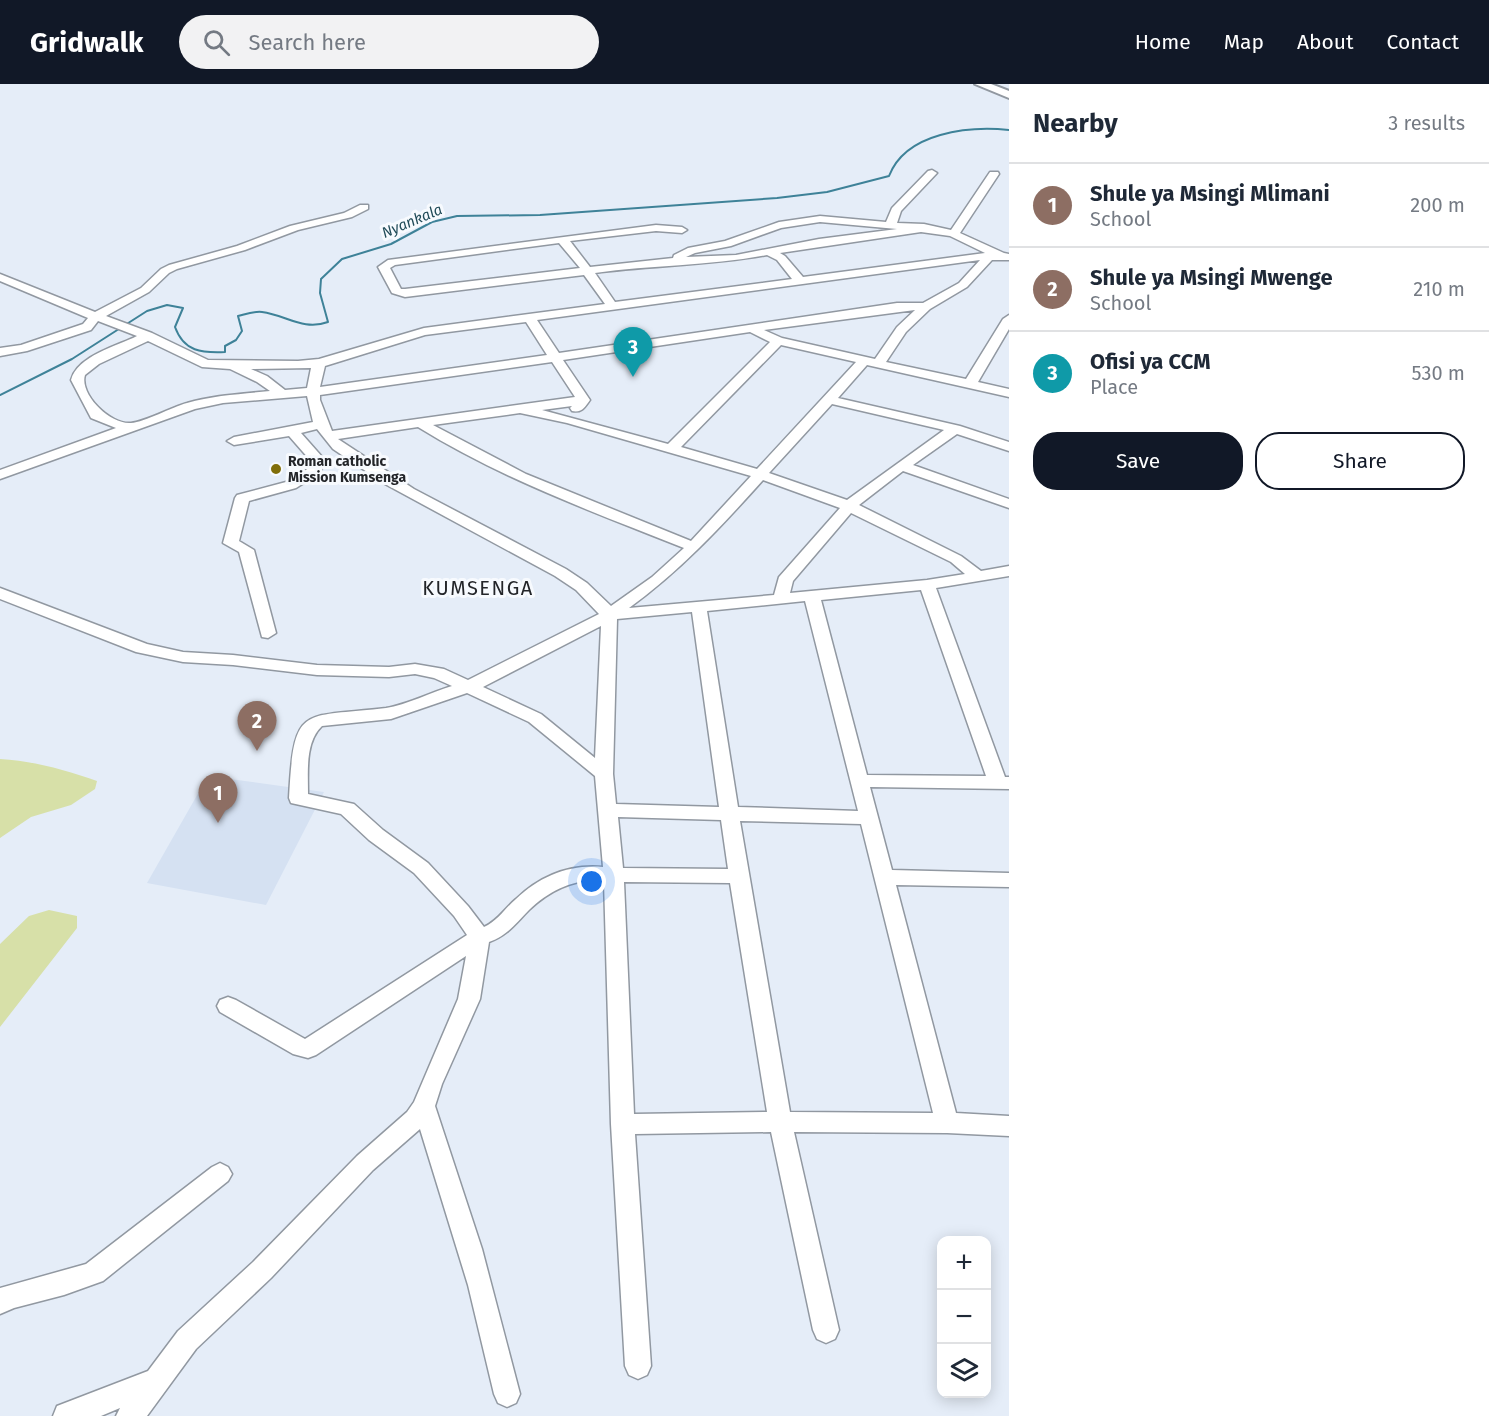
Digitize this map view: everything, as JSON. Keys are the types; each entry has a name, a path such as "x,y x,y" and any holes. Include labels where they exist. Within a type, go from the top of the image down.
{"main road":[{"path":"981,84 1009,95"}],"street":[{"path":"891,224 896,210 932,173"},
{"path":"954,234 994,174"},
{"path":"0,352 22,348 87,327 95,317 145,290 165,271 173,267 241,248 294,228 348,215 364,207"},
{"path":"673,260 692,250 727,244 779,225 820,219 924,227 954,234 1005,256"},
{"path":"682,230 656,228 562,239 392,262 384,267 396,291 405,293 673,260 707,261 924,227"},
{"path":"562,239 612,306"},
{"path":"769,252 781,258 800,281"},
{"path":"0,277 95,317 148,336 206,363 297,365 320,363 424,332 983,256 1005,256"},
{"path":"130,1416 187,1340 262,1270 365,1162 415,1119 424,1106 431,1084 469,999 480,937 461,911 421,868 376,835 347,809 298,798 300,755 306,731 317,721 391,713 469,687 609,615 657,580 694,547 827,399 872,361 926,306 963,285 987,260 983,256"},
{"path":"0,291 20,285"},
{"path":"0,475 191,406 275,389 314,392 897,308 926,306"},
{"path":"529,317 583,400"},
{"path":"970,384 1009,318"},
{"path":"754,330 778,341 1009,393"},
{"path":"135,428 119,425 96,415 77,380 79,373 95,361 148,336"},
{"path":"670,450 778,341"},
{"path":"275,389 320,363"},
{"path":"320,363 314,372 314,392 325,430 342,449 402,490 483,530 560,572 596,597 609,615 604,774 614,875 623,1124 638,1366"},
{"path":"232,365 275,389"},
{"path":"827,399 955,429 1009,447"},
{"path":"234,441 292,431 422,424 583,400"},
{"path":"570,420 583,400"},
{"path":"525,410 570,420 759,474 849,506 956,559 977,576"},
{"path":"448,441 446,430 455,418"},
{"path":"422,424 448,441 530,481 694,547"},
{"path":"781,598 785,580 849,506 955,429"},
{"path":"268,633 246,550 231,543 242,498 280,490 308,477 316,469 317,459 292,431"},
{"path":"902,466 1009,504"},
{"path":"609,615 927,585 1009,571"},
{"path":"860,781 1004,783 927,585"},
{"path":"0,592 142,648 183,657 233,660 317,670 389,672 415,669 438,674 535,718 604,774"},
{"path":"812,597 947,1123"},
{"path":"699,608 739,876 780,1122 826,1330"},
{"path":"608,810 869,818"},
{"path":"228,1006 301,1048 308,1049 480,937 500,928 524,903 551,884 572,874 594,872 614,875 739,876"},
{"path":"884,877 1009,880"},
{"path":"424,1106 468,1237 496,1341 507,1394"},
{"path":"623,1124 780,1122 947,1123 1009,1126"},
{"path":"0,1302 8,1297 94,1273 220,1174"},
{"path":"67,1416 155,1381"}],"shaded area":[{"path":"208,776 324,792 266,905 147,883"}],"green space":[{"path":"0,759 37,764 73,773 97,781 95,789 71,805 31,817 0,838"},
{"path":"49,910 77,916 77,928 0,1027 0,944 29,916"}],"waterway":[{"name":"Nyankala","path":"0,395 72,359 147,311 167,305 183,308 175,327 183,342 195,349 209,352 225,352 225,346 236,340 242,331 238,316 262,312 302,324 328,322 320,293 321,279 342,259 391,244 432,222 457,216 540,215 777,198 827,192 889,176 897,161 909,150 940,135 976,129 1009,130"}],"place":[{"name":"Ofisi ya CCM","path":"633,377"},
{"name":"Roman catholic Mission Kumsenga","path":"276,469"},
{"name":"Shule ya Msingi Mwenge","path":"257,751"},
{"name":"Shule ya Msingi Mlimani","path":"218,823"}],"district":[{"name":"KUMSENGA","path":"478,588"}]}
